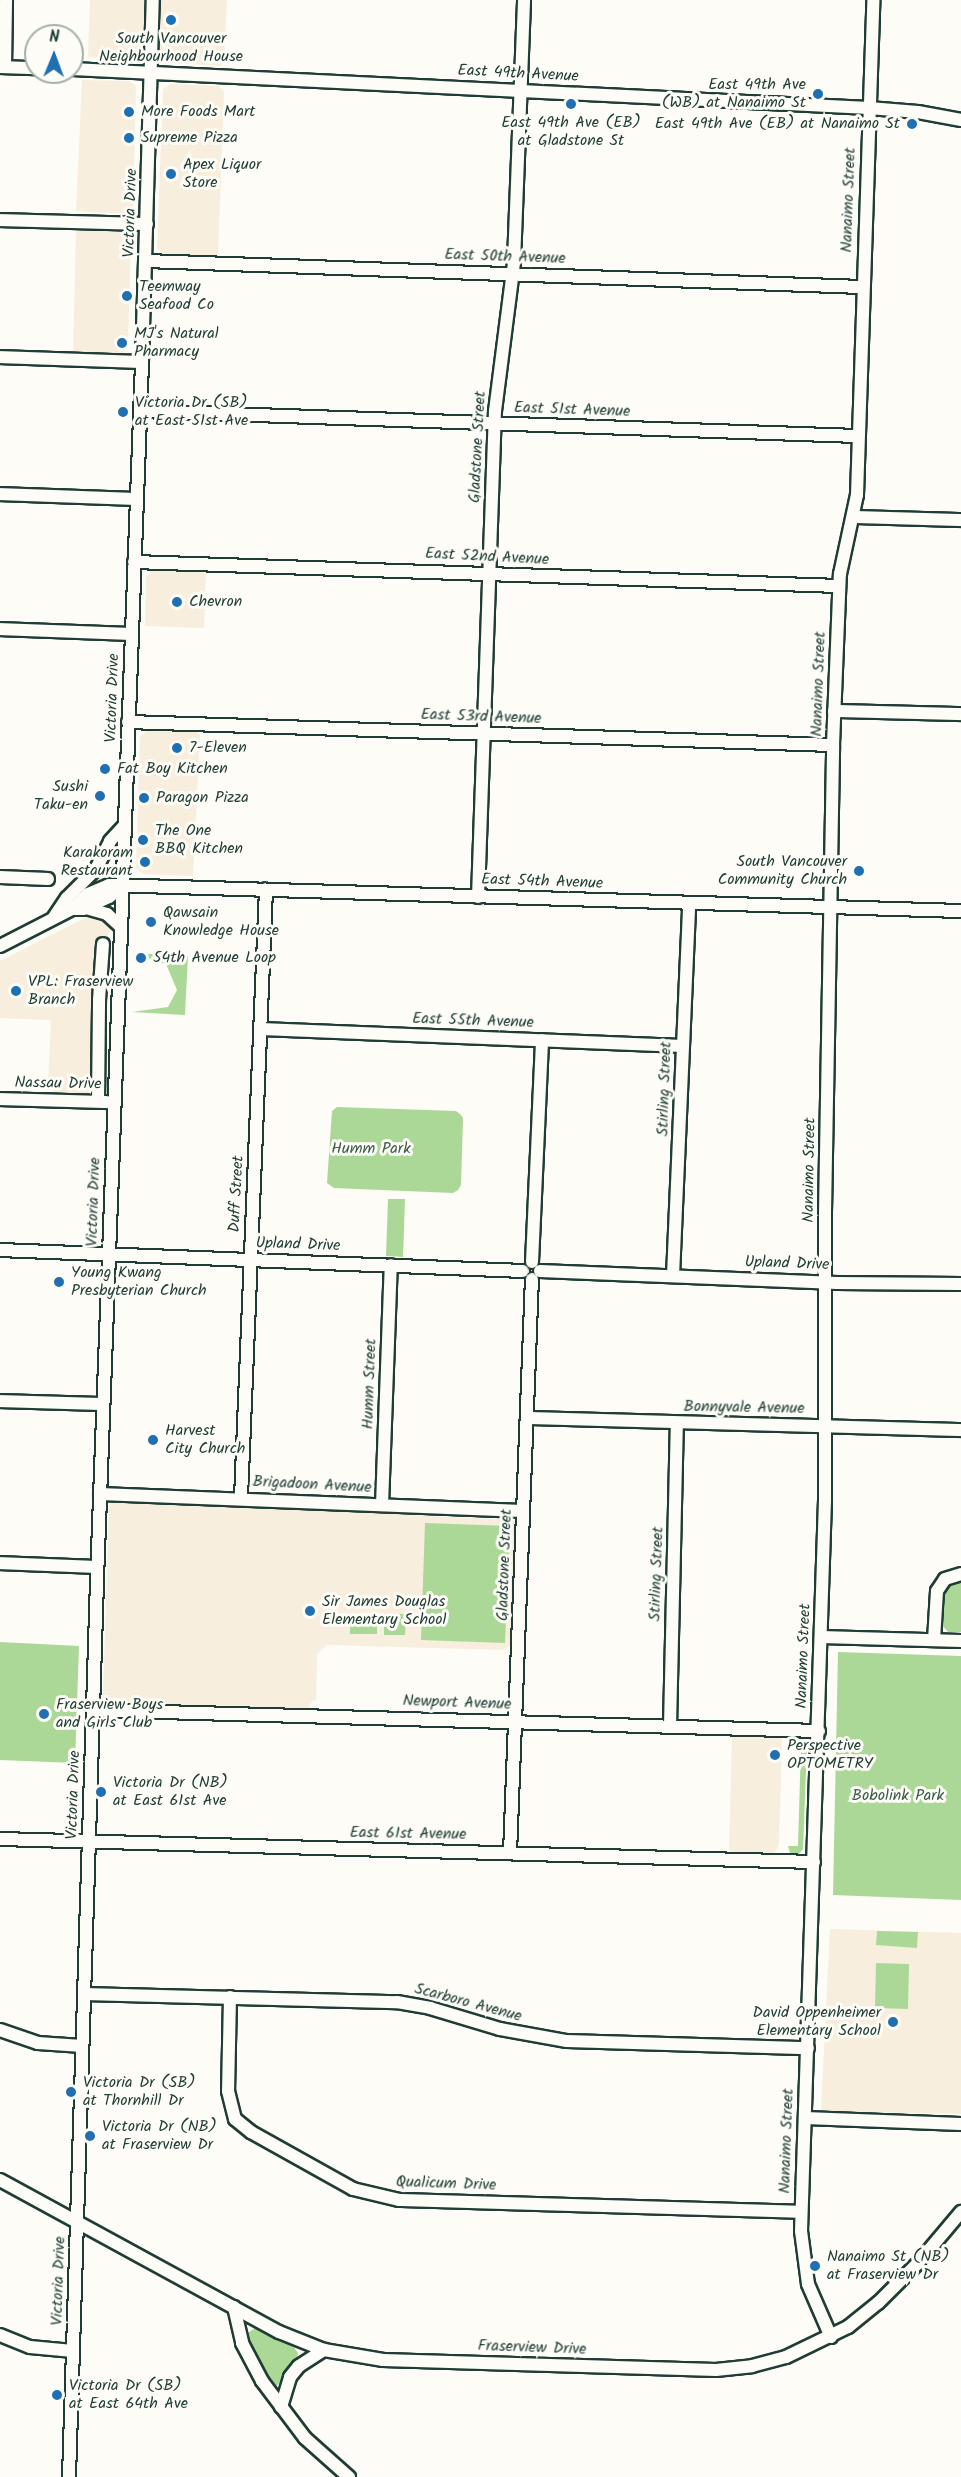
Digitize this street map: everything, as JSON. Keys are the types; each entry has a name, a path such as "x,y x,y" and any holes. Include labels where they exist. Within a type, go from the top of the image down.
{"street":[{"path":"6,0 3,67 24,68"},
{"name":"Victoria Drive","path":"69,2477 97,1567 141,411 153,0"},
{"name":"Gladstone Street","path":"478,897 494,424 513,274 524,0"},
{"name":"Nanaimo Street","path":"831,2337 808,2284 801,2242 801,2212 819,1731 834,711 839,586 856,495 873,0"},
{"name":"East 49th Avenue","path":"84,69 869,108 918,112 961,120"},
{"path":"0,220 147,224"},
{"name":"East 50th Avenue","path":"146,261 863,286"},
{"path":"0,357 142,362"},
{"name":"East 51st Avenue","path":"141,411 857,436"},
{"path":"0,494 137,499"},
{"path":"853,517 961,520"},
{"name":"East 52nd Avenue","path":"134,562 839,586"},
{"path":"0,629 132,634"},
{"path":"834,711 961,714"},
{"name":"East 53rd Avenue","path":"128,722 833,745"},
{"path":"53,918 67,898 96,869 110,841 124,826"},
{"path":"0,878 48,879"},
{"name":"East 54th Avenue","path":"72,909 79,900 109,885 961,911"},
{"path":"86,908 109,897 122,887"},
{"name":"Duff Street","path":"241,1498 266,890"},
{"name":"Stirling Street","path":"674,1276 689,903"},
{"path":"0,946 72,909 86,908 107,914 121,927"},
{"path":"98,1101 101,1008 99,1000 103,944"},
{"path":"101,1008 117,1007"},
{"name":"East 55th Avenue","path":"261,1029 683,1046"},
{"name":"Gladstone Street","path":"510,1852 542,1040"},
{"name":"Nassau Drive","path":"0,1099 114,1102"},
{"name":"Upland Drive","path":"0,1250 825,1283 961,1284"},
{"name":"Humm Street","path":"382,1505 391,1265"},
{"path":"0,1401 103,1404"},
{"name":"Bonnyvale Avenue","path":"527,1418 961,1430"},
{"name":"Stirling Street","path":"670,1726 677,1423"},
{"name":"Brigadoon Avenue","path":"100,1494 523,1511"},
{"path":"0,1563 97,1567"},
{"path":"934,1640 937,1591 945,1579 961,1574"},
{"path":"821,1636 961,1641"},
{"name":"Newport Avenue","path":"93,1710 819,1731"},
{"name":"East 61st Avenue","path":"0,1839 814,1862"},
{"name":"Scarboro Avenue","path":"84,1994 397,2002 430,2008 509,2031 567,2041 808,2048"},
{"name":"Qualicum Drive","path":"230,1997 228,2091 235,2119 251,2132 353,2188 399,2200 801,2212"},
{"path":"0,2030 38,2043 82,2046"},
{"path":"805,2118 961,2124"},
{"name":"Fraserview Drive","path":"0,2180 279,2332 324,2350 383,2360 716,2370 752,2366 786,2357 831,2337 878,2303 918,2263 961,2211"},
{"path":"234,2307 247,2354 262,2381 305,2438 349,2477"},
{"path":"0,2335 30,2347 73,2351"},
{"path":"281,2407 290,2377 299,2366 324,2350"}],"shaded area":[{"path":"90,0 227,0 224,61 221,66 171,63 166,61 164,55 138,54 131,62 124,62 121,58 88,57"},
{"path":"84,80 130,81 136,86 133,211 130,214 76,211 82,84 84,84"},
{"path":"171,84 219,86 224,92 218,256 163,254 157,248 163,89"},
{"path":"79,229 125,230 131,236 128,343 126,351 121,353 73,352 76,232"},
{"path":"153,570 206,572 204,628 145,626 146,577"},
{"path":"146,731 197,732 200,735 193,876 143,874 136,868 140,737"},
{"path":"91,915 104,920 111,929 106,938 98,939 92,1094 58,1095 48,1086 51,1020 0,1018 0,961"},
{"name":"Sir James Douglas Elementary School","path":"113,1500 272,1506 277,1509 340,1512 346,1509 397,1511 405,1515 494,1519 508,1515 517,1524 513,1643 503,1650 327,1645 317,1654 316,1700 312,1701 308,1710 108,1704 103,1696 109,1506"},
{"path":"737,1733 778,1736 782,1739 779,1845 774,1854 732,1854 729,1849 732,1738"},
{"name":"David Oppenheimer Elementary School","path":"830,1929 961,1933 961,2114 821,2111"}],"green space":[{"path":"133,953 188,956 185,1015 132,1012 168,1007 177,990 166,964"},
{"name":"Humm Park","path":"337,1107 456,1111 463,1118 461,1185 458,1190 453,1193 334,1188 327,1183 332,1111"},
{"path":"388,1199 405,1199 403,1257 386,1256"},
{"path":"425,1523 510,1526 505,1643 421,1640"},
{"path":"961,1579 961,1632 948,1632 940,1623 941,1597 947,1585"},
{"path":"384,1613 406,1614 405,1635 384,1635"},
{"path":"350,1618 377,1618 377,1634 350,1634"},
{"path":"0,1642 79,1646 75,1763 0,1760"},
{"name":"Bobolink Park","path":"838,1652 961,1656 961,1900 833,1895"},
{"path":"794,1736 805,1738 807,1745 803,1849 798,1855 791,1856 788,1846 798,1846 801,1745 792,1744"},
{"path":"877,1931 918,1932 917,1948 876,1945"},
{"path":"876,1963 909,1964 908,2009 875,2008"},
{"path":"255,2328 293,2346 298,2353 297,2360 277,2386 271,2384 246,2342 246,2334"}],"place":[{"name":"South Vancouver Neighbourhood House","path":"171,20"},
{"name":"East 49th Ave (WB) at Nanaimo St","path":"818,94"},
{"name":"East 49th Ave (EB) at Gladstone St","path":"571,104"},
{"name":"More Foods Mart","path":"129,112"},
{"name":"East 49th Ave (EB) at Nanaimo St","path":"912,124"},
{"name":"Supreme Pizza","path":"129,138"},
{"name":"Apex Liquor Store","path":"171,174"},
{"name":"Teemway Seafood Co","path":"127,296"},
{"name":"MJ's Natural Pharmacy","path":"122,343"},
{"name":"Victoria Dr (SB) at East 51st Ave","path":"123,412"},
{"name":"Chevron","path":"177,602"},
{"name":"7-Eleven","path":"177,748"},
{"name":"Fat Boy Kitchen","path":"105,769"},
{"name":"Sushi Taku-en","path":"100,796"},
{"name":"Paragon Pizza","path":"144,798"},
{"name":"The One BBQ Kitchen","path":"143,840"},
{"name":"Karakoram Restaurant","path":"145,862"},
{"name":"South Vancouver Community Church","path":"859,871"},
{"name":"Qawsain Knowledge House","path":"151,922"},
{"name":"54th Avenue Loop","path":"141,958"},
{"name":"VPL: Fraserview Branch","path":"16,991"},
{"name":"Young Kwang Presbyterian Church","path":"59,1282"},
{"name":"Harvest City Church","path":"153,1440"},
{"name":"Sir James Douglas Elementary School","path":"310,1611"},
{"name":"Fraserview Boys and Girls Club","path":"44,1714"},
{"name":"Perspective OPTOMETRY","path":"775,1755"},
{"name":"Victoria Dr (NB) at East 61st Ave","path":"101,1792"},
{"name":"David Oppenheimer Elementary School","path":"893,2022"},
{"name":"Victoria Dr (SB) at Thornhill Dr","path":"71,2092"},
{"name":"Victoria Dr (NB) at Fraserview Dr","path":"90,2136"},
{"name":"Nanaimo St (NB) at Fraserview Dr","path":"815,2266"},
{"name":"Victoria Dr (SB) at East 64th Ave","path":"57,2395"}]}
